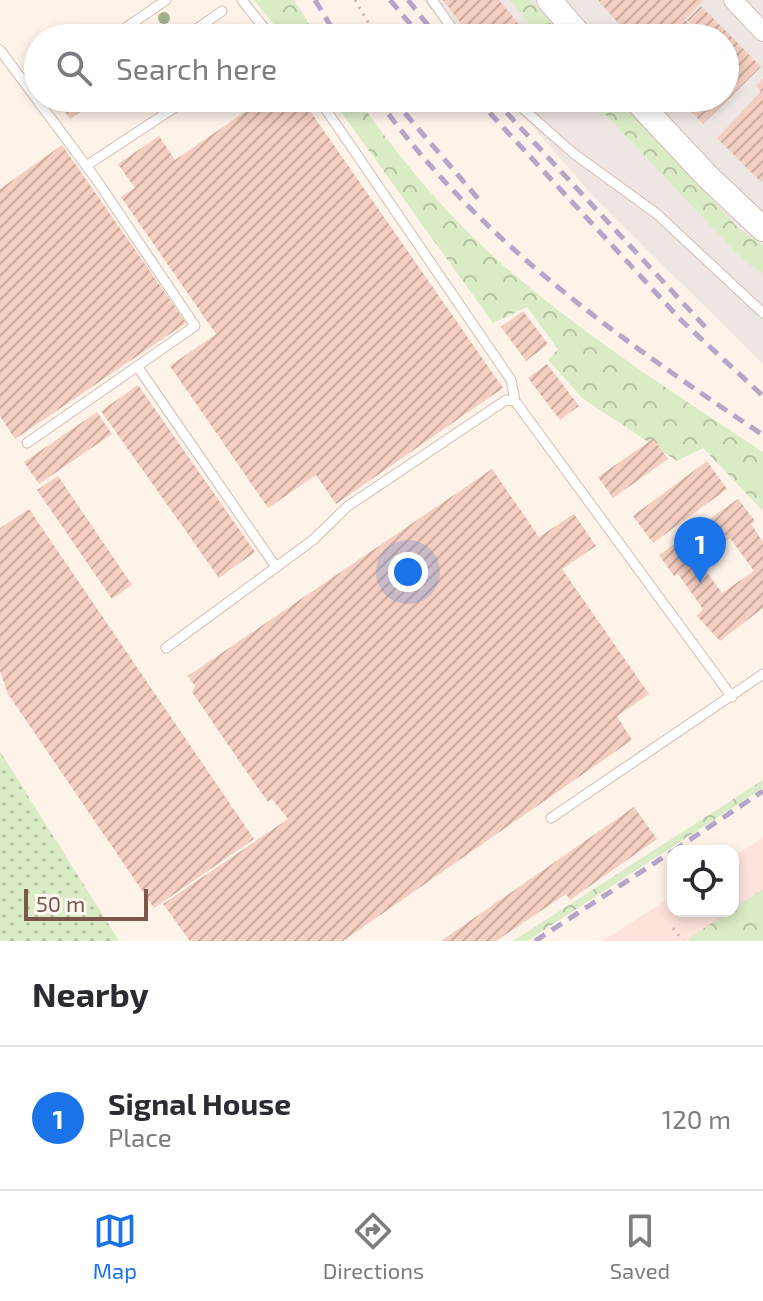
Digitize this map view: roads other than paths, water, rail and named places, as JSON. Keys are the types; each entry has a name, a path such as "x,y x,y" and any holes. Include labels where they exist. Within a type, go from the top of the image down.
{"street":[{"path":"549,0 570,24"},
{"path":"739,2 762,30"},
{"path":"647,112 707,176 763,229"}],"lane":[{"path":"131,24 166,0"},
{"path":"242,0 261,24"},
{"path":"432,0 449,24"},
{"path":"204,24 222,11"},
{"path":"0,50 24,82"},
{"path":"27,443 195,326 46,112"},
{"path":"86,166 168,112"},
{"path":"328,112 511,380 515,401 732,697"},
{"path":"527,112 573,153 657,214 763,313"},
{"path":"137,366 276,567"},
{"path":"166,648 313,540 348,506 506,400 515,401"},
{"path":"551,818 763,674"}],"railway":[{"path":"315,0 330,24"},
{"path":"390,0 410,24"},
{"path":"408,0 427,24"},
{"path":"388,112 416,149 460,197 554,284 657,362 763,435"},
{"path":"404,112 481,202"},
{"path":"489,112 682,321 763,396"},
{"path":"506,112 708,330"},
{"path":"682,845 763,791"},
{"path":"535,941 667,855"}],"place":[{"name":"Signal House","path":"700,583"}]}
